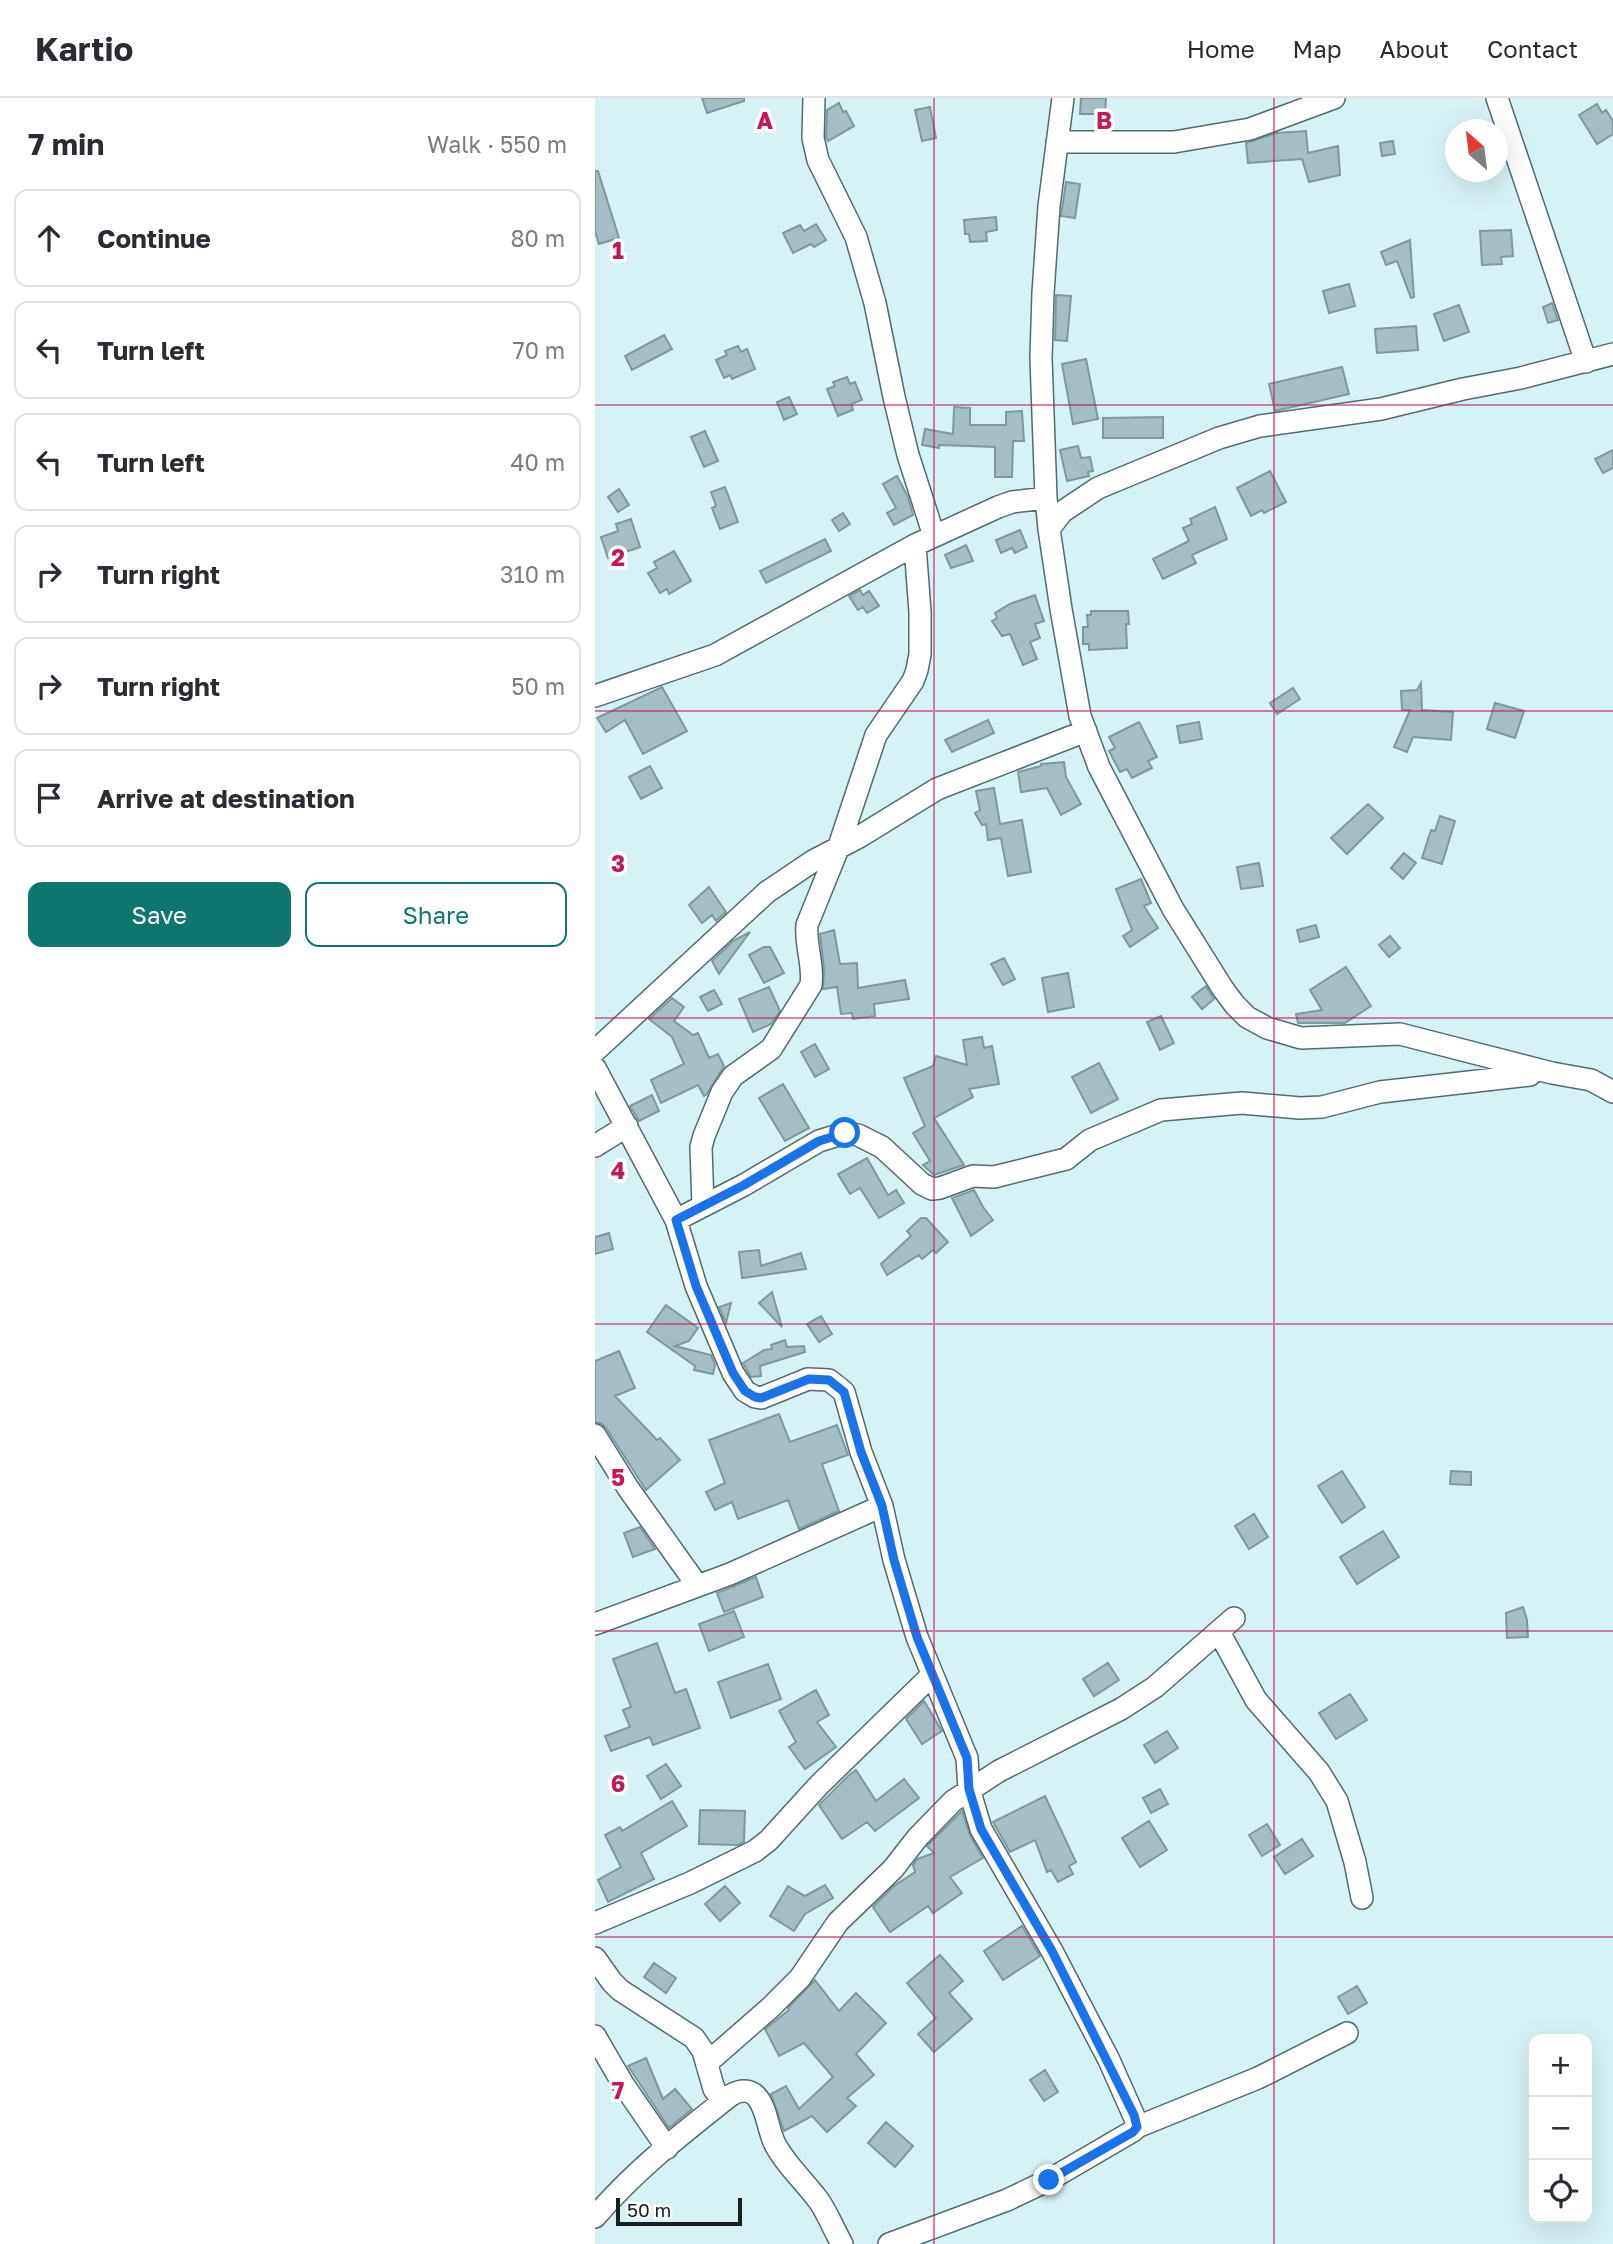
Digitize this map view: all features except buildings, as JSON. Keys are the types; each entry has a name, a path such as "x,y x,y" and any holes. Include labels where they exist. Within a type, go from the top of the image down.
{"street":[{"path":"703,1206 701,1158 704,1136 727,1083 771,1049 811,985 807,925 839,846 876,735 913,681 920,654 924,540 908,455 875,303 856,237 818,160 813,138 814,98"},
{"path":"1063,98 1049,206 1042,332 1049,529 1075,687 1086,731 1099,768 1173,909 1223,989 1247,1017 1266,1028 1301,1038 1400,1034 1552,1073 1591,1080 1613,1092"},
{"path":"1057,142 1174,142 1250,129 1334,98"},
{"path":"1497,98 1586,362"},
{"path":"1049,529 1062,512 1098,488 1219,438 1260,426 1381,409 1613,354"},
{"path":"595,696 715,655 924,540 1012,502 1046,498"},
{"path":"595,1051 767,892 937,789 1086,731"},
{"path":"595,1068 676,1220 696,1286 733,1373 745,1391 761,1398 809,1379 829,1380 844,1392 861,1452 882,1506 894,1560 917,1637 967,1758 969,1789 981,1829 1052,1951 1109,2060 1137,2127"},
{"path":"676,1220 819,1141 845,1133 858,1135 882,1147 922,1184 932,1189 973,1176 994,1177 1066,1159 1090,1140 1161,1110 1242,1103 1322,1107 1380,1092 1552,1073"},
{"path":"595,1146 628,1126"},
{"path":"595,1435 628,1488 697,1585"},
{"path":"595,1624 730,1574 882,1506"},
{"path":"706,2063 800,1978 838,1922 893,1870 918,1837 953,1801 1036,1751 1121,1709 1155,1687 1227,1625 1256,1700 1319,1772 1337,1801 1355,1861 1362,1898"},
{"path":"595,1923 690,1883 755,1851 932,1675"},
{"path":"595,1958 620,1990 694,2038 703,2051 714,2089 723,2101"},
{"path":"889,2244 1017,2195 1049,2180 1137,2127 1258,2078 1347,2033"},
{"path":"595,2036 622,2084 667,2148"},
{"path":"595,2217 622,2186 723,2101 731,2095 750,2091 763,2107 777,2148 821,2204 842,2244"}],"route":[{"path":"845,1133 819,1141 744,1185 676,1220 696,1286 733,1373 745,1391 761,1398 809,1379 829,1380 844,1392 861,1452 882,1506 894,1560 917,1637 967,1758 969,1789 981,1829 1052,1951 1109,2060 1134,2115 1137,2127 1133,2132 1049,2180"}]}
